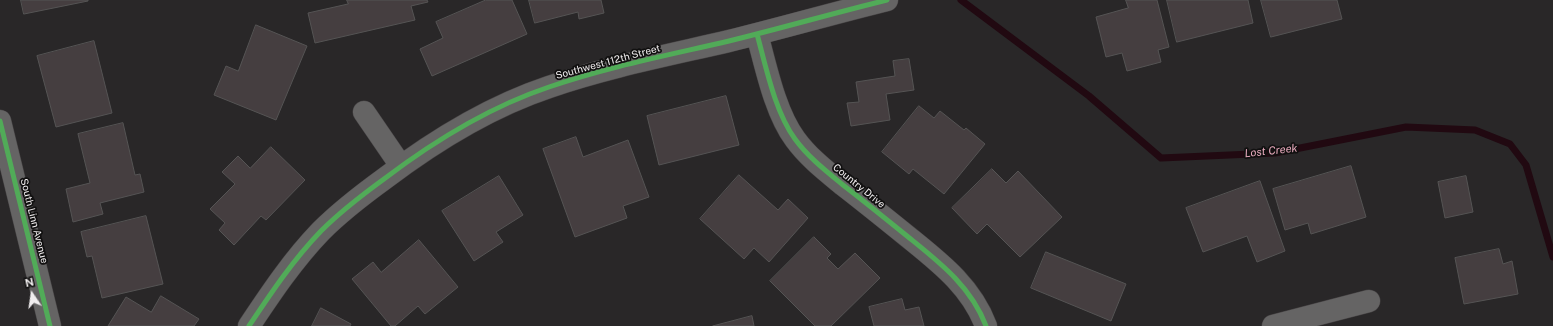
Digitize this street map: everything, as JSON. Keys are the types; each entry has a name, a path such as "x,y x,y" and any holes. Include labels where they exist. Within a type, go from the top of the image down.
{"street":[{"name":"Southwest 112th Street","path":"249,326 274,287 321,231 344,210 422,150 462,126 505,105 548,87 600,71 756,34 887,0"},
{"name":"Country Drive","path":"756,34 778,106 795,139 808,154 829,173 957,278 981,311 986,326"},
{"path":"364,112 401,166"},
{"name":"South Linn Avenue","path":"0,121 50,326"},
{"path":"1273,326 1369,301"}],"building":[{"path":"21,0 88,0 88,1 24,14"},
{"path":"347,0 427,0 428,2 411,6 415,20 315,43 308,13 348,4"},
{"path":"486,0 512,0 527,34 432,76 420,49 443,38 436,22"},
{"path":"529,0 601,0 604,13 579,19 578,12 535,23"},
{"path":"1126,0 1157,0 1169,47 1158,50 1161,62 1127,71 1122,53 1106,57 1096,17 1128,8"},
{"path":"1167,0 1248,0 1253,23 1177,42"},
{"path":"1261,0 1337,0 1342,19 1271,37"},
{"path":"256,25 307,46 276,120 214,95 226,66 238,71"},
{"path":"94,41 112,113 56,127 37,56"},
{"path":"909,59 914,90 886,94 890,120 851,126 847,103 859,102 856,82 895,76 893,61"},
{"path":"726,96 739,145 659,165 647,116"},
{"path":"919,106 934,118 940,111 964,130 966,128 985,144 944,194 913,169 909,174 882,152"},
{"path":"123,123 135,175 140,174 144,192 100,203 103,214 73,222 66,189 90,183 78,134"},
{"path":"576,137 583,157 628,140 649,197 623,206 627,218 575,237 543,149"},
{"path":"271,147 305,180 266,220 261,216 234,245 219,230 225,223 210,209 235,184 222,172 238,156 250,168"},
{"path":"1351,166 1366,217 1311,234 1308,223 1285,230 1273,189"},
{"path":"992,169 1006,183 1018,171 1062,217 1020,257 987,224 977,234 952,208"},
{"path":"739,175 778,210 788,199 808,218 769,262 754,248 744,259 700,219"},
{"path":"499,176 523,215 496,232 503,242 474,261 442,211"},
{"path":"1466,176 1473,212 1445,218 1438,182"},
{"path":"1260,181 1285,251 1257,262 1247,236 1203,252 1186,208"},
{"path":"146,216 163,284 102,298 92,256 87,257 81,232"},
{"path":"814,237 831,254 827,258 838,269 855,253 880,278 831,326 815,326 770,281"},
{"path":"419,240 458,287 425,314 418,306 395,326 391,326 352,279 373,262 381,272"},
{"path":"1499,249 1503,264 1512,261 1518,294 1464,304 1455,258"},
{"path":"1046,252 1126,284 1111,321 1031,288"},
{"path":"161,296 199,319 194,326 108,326 126,297 151,312"},
{"path":"902,299 905,310 919,307 924,326 874,326 869,307"},
{"path":"321,308 351,324 350,326 312,326"},
{"path":"752,316 754,326 713,326"}],"waterway":[{"name":"Lost Creek","path":"961,0 1089,96 1161,158 1275,153 1406,127 1475,130 1510,144 1526,165 1553,257"}],"cycle path":[{"path":"249,326 292,265 321,231 336,217 422,151 463,126 505,104 549,87 593,73 729,41 887,0"},
{"path":"757,34 777,103 788,128 800,146 811,158 843,185 942,265 972,299 986,326"},
{"path":"0,121 50,326"}]}
